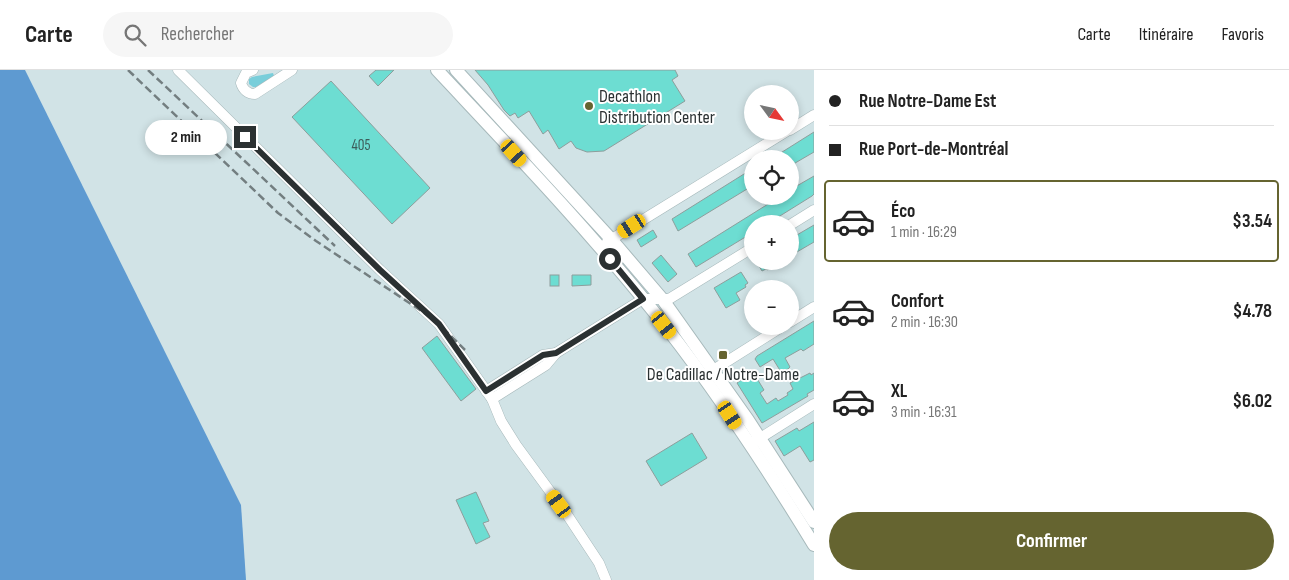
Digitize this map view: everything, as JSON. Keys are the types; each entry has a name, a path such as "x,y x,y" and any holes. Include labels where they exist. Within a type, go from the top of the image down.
{"main road":[{"path":"437,70 611,239 663,300 755,442 808,514 814,545"},
{"path":"456,70 518,149 643,299 709,373"}],"street":[{"path":"178,70 380,270 439,324 489,395 501,421 516,444 599,563 606,580"},
{"path":"253,70 246,73 241,83 246,92 255,94 292,70"},
{"path":"799,124 814,115"},
{"path":"599,246 773,140"},
{"path":"799,219 814,210"},
{"path":"489,395 546,365 556,353 643,299 663,300 674,297 744,253"},
{"path":"799,316 814,307"},
{"path":"709,373 769,335"},
{"path":"755,442 814,404"}],"shaded area":[{"path":"0,70 25,70 241,505 246,580 0,580"},
{"path":"273,73 274,76 256,87 249,84 249,79 252,77"}],"building":[{"path":"376,70 394,70 378,86 369,76"},
{"name":"Decathlon Distribution Center","path":"475,70 675,70 678,76 672,80 685,101 604,151 587,152 576,148 571,141 559,149 548,130 543,134 529,111 518,118 515,113 510,116"},
{"path":"331,81 430,188 392,224 292,117"},
{"path":"814,132 814,152 799,161 799,150 785,150"},
{"path":"744,174 744,191 678,231 672,219"},
{"path":"814,176 814,194 799,204 799,185"},
{"path":"767,205 798,205 781,215 751,215"},
{"path":"744,219 744,238 696,267 688,254"},
{"path":"814,225 814,242 799,251 799,234"},
{"path":"653,230 657,237 641,247 637,240"},
{"path":"661,255 677,274 668,282 652,263"},
{"path":"741,272 746,280 744,280 744,288 736,293 740,300 726,308 714,288"},
{"path":"550,275 559,275 559,286 550,286"},
{"path":"572,275 591,275 591,285 572,286"},
{"path":"814,321 814,344 803,351 801,349 785,358 790,367 788,369 781,372 773,359 760,367 755,359 757,356 791,335 799,335 799,330"},
{"path":"437,336 476,389 461,401 422,348"},
{"path":"753,372 764,390 760,393 767,404 776,398 778,401 788,395 787,393 793,389 790,383 810,373 811,375 814,373 814,390 807,394 808,396 762,423 737,383"},
{"path":"814,422 814,460 810,462 800,446 784,456 775,441 797,428 799,431"},
{"path":"692,433 707,458 661,486 646,461"},
{"path":"476,492 489,521 483,523 490,537 476,544 456,500"}],"railway":[{"path":"128,70 278,213 316,241 423,312 439,324 465,350"},
{"path":"148,70 335,246"}],"place":[{"name":"Decathlon Distribution Center","path":"589,106"},
{"name":"De Cadillac / Notre-Dame","path":"723,355"}],"route":[{"path":"245,137 380,270 439,324 486,391 543,355 556,353 643,299 610,259"}]}
